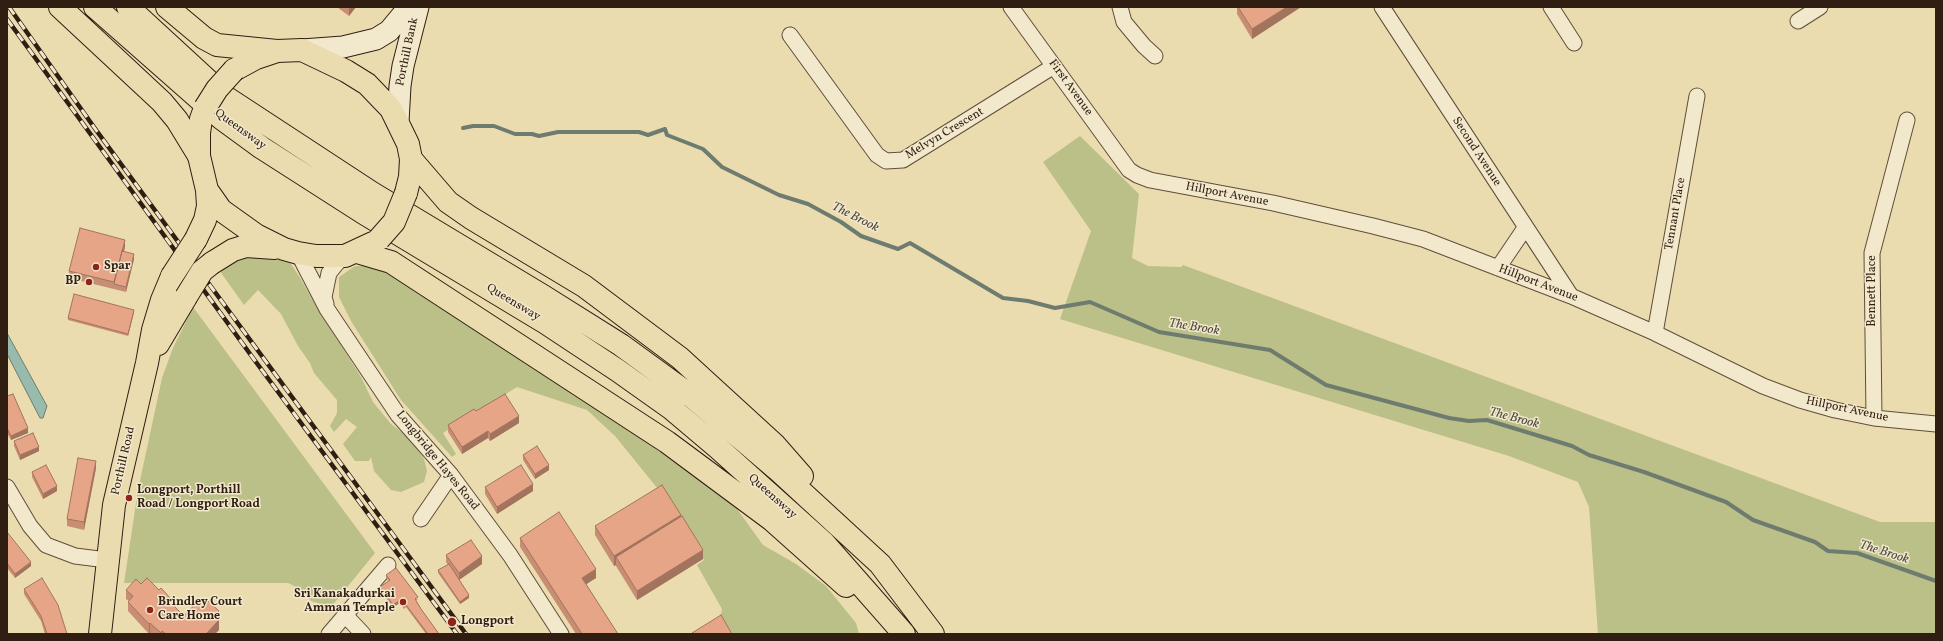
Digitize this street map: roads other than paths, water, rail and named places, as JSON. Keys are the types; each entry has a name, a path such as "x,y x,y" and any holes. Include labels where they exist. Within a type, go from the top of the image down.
{"main road":[{"path":"60,7 162,102 177,120 199,156"},
{"name":"Queensway","path":"95,7 221,118 262,148 362,212 546,322 672,409 717,447 824,543 904,634"},
{"name":"Queensway","path":"128,7 227,98 372,193 621,345 691,396 780,472 880,564 933,634"},
{"path":"167,7 199,34 217,45 277,51 302,50 341,68 367,84 391,109 408,144 411,159 410,177 406,194 394,222 379,239 369,246 351,254"},
{"name":"Porthill Bank","path":"302,50 343,47 376,39 389,31 409,7"},
{"name":"Porthill Bank","path":"398,122 400,86 403,66 418,7"},
{"path":"277,51 256,58 234,70 218,90 205,108 201,119 199,133 199,156 207,190 221,210 236,221 291,251"},
{"path":"411,159 448,202 471,218 584,286 680,358 774,444 880,564"},
{"name":"Porthill Road","path":"100,634 114,505 147,363 153,330 162,300 172,276 196,239 205,220 208,206 207,190"},
{"name":"Porthill Road","path":"147,363 202,271 232,250 246,246 262,246 316,256 351,254"},
{"path":"351,254 391,262 667,442 772,520 899,634"}],"street":[{"name":"First Avenue","path":"1011,7 1129,170"},
{"path":"1120,7 1124,22 1144,46 1155,56"},
{"name":"Second Avenue","path":"1382,7 1525,228 1571,296"},
{"path":"1551,7 1574,43"},
{"path":"1798,21 1816,8"},
{"name":"Melvyn Crescent","path":"790,35 877,155 886,161 903,160 1054,66"},
{"name":"Tennant Place","path":"1655,333 1697,96"},
{"name":"Bennett Place","path":"1874,418 1872,253 1907,120"},
{"name":"Hillport Avenue","path":"1129,170 1150,180 1273,203 1423,239 1571,296 1655,333 1763,386 1800,400 1836,410 1874,418 1936,424"},
{"path":"1498,268 1525,228"},
{"name":"Longbridge Hayes Road","path":"291,251 327,309 398,414 451,475 510,555 561,634"},
{"name":"Longbridge Hayes Road","path":"327,309 324,296 329,273 337,263 351,254"},
{"path":"421,519 451,475"},
{"path":"7,487 30,526 46,545 75,556 107,560"},
{"path":"329,634 346,616 388,565"},
{"path":"346,616 363,634"}],"waterway":[{"name":"The Brook","path":"463,128 473,126 494,126 515,134 532,134 539,136 558,132 639,132 648,135 665,129 667,135 703,149 722,167 779,195 808,204 841,222 861,236 898,249 910,243 1003,298 1028,301 1055,308 1090,302 1159,332 1270,350 1326,385 1449,418 1469,421 1487,420 1572,446 1589,455 1644,472 1726,502 1753,520 1815,542 1828,551 1857,553 1936,581"}],"railway":[{"path":"9,7 96,130 466,634"},
{"path":"7,19 253,358 457,634"}],"place":[{"name":"Spar","path":"96,267"},
{"name":"BP","path":"89,282"},
{"name":"Longport, Porthill Road / Longport Road","path":"129,498"},
{"name":"Sri Kanakadurkai Amman Temple","path":"403,602"},
{"name":"Brindley Court Care Home","path":"150,610"},
{"name":"Longport","path":"452,622"}]}
